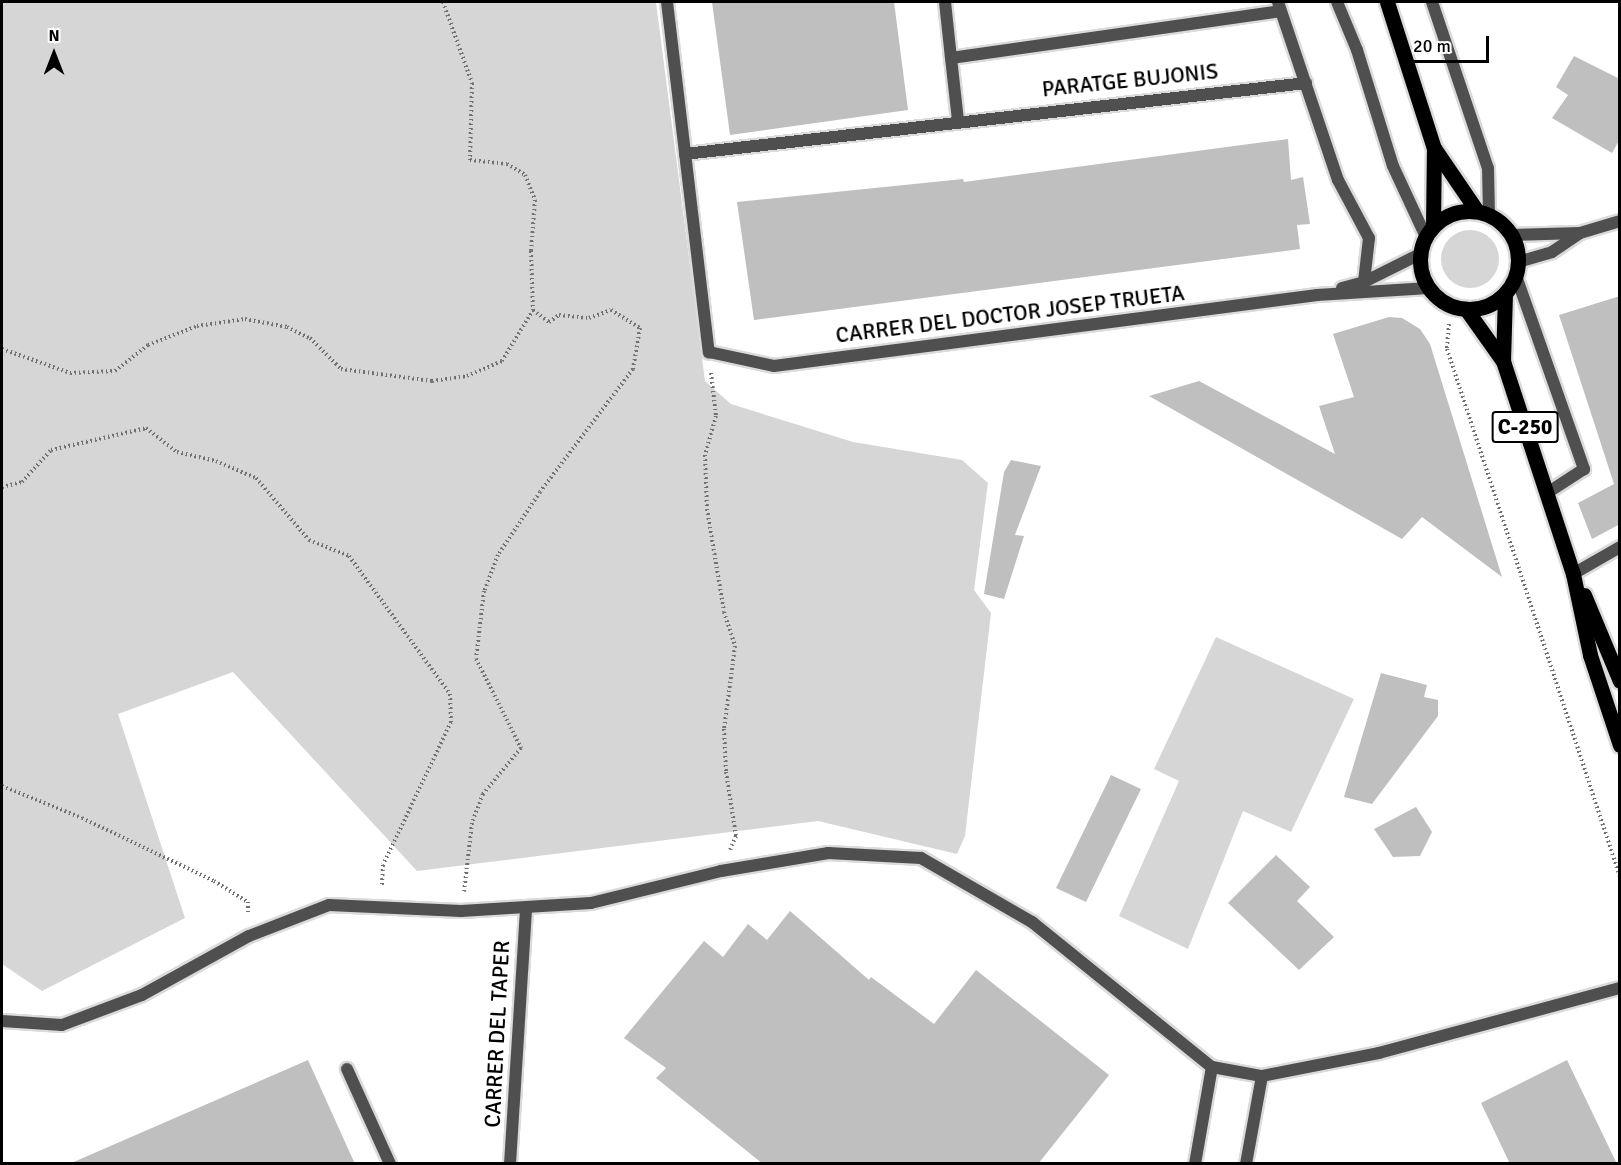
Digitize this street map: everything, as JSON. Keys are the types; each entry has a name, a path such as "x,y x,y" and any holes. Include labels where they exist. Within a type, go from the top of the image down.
{"main road":[{"path":"1387,2 1434,148 1483,213 1512,235 1517,269 1505,294 1487,306 1466,309 1450,305 1429,288 1422,272 1420,254 1430,231 1434,148"},
{"path":"1430,231 1453,214 1483,213"},
{"name":"C-250","path":"1503,361 1505,294"},
{"name":"C-250","path":"1466,309 1503,361 1574,574 1620,681"},
{"name":"C-250","path":"1574,574 1590,655 1620,745"}],"street":[{"path":"667,2 709,351"},
{"path":"945,2 958,120"},
{"path":"1337,2 1357,50 1393,165 1430,231"},
{"path":"1432,2 1488,168 1483,213"},
{"name":"PARATGE BUJONIS","path":"951,58 1279,6 1338,180 1369,238 1364,282"},
{"name":"PARATGE BUJONIS","path":"685,154 958,120 1306,83"},
{"path":"1512,235 1580,233 1620,221"},
{"path":"1547,493 1584,469 1517,269 1552,252 1580,233"},
{"name":"CARRER DEL DOCTOR JOSEP TRUETA","path":"1317,295 1364,282 1420,254"},
{"name":"CARRER DEL DOCTOR JOSEP TRUETA","path":"709,351 774,366 1317,295 1429,288"},
{"path":"1574,574 1620,547"},
{"path":"2,1021 62,1025 142,995 249,936 329,905 461,911 591,903 721,871 828,853 921,858 1032,922 1212,1067 1262,1076 1379,1053 1620,988"},
{"name":"CARRER DEL TAPER","path":"510,1164 526,907"},
{"path":"1195,1164 1212,1067"},
{"path":"347,1069 390,1164"},
{"path":"1246,1164 1262,1076"}],"path":[{"path":"2,349 70,373 116,372 148,345 177,333 197,326 245,319 288,327 310,338 341,369 432,381 467,376 502,361 517,343 533,310 531,251 535,200 525,175 507,164 470,160 472,83 443,2"},
{"path":"1450,305 1447,349 1620,877"},
{"path":"461,911 472,823 483,794 521,748 476,659 484,591 498,555 534,501 578,437 633,369 640,328 611,310 589,318 559,315 549,322 533,310"},
{"path":"709,351 716,416 705,455 707,509 724,612 735,646 724,729 726,772 736,836 721,871"},
{"path":"2,487 22,483 51,450 146,428 177,452 216,461 256,478 309,540 349,556 450,694 451,722 383,865 381,908"},
{"path":"2,786 142,846 248,902 249,936"}],"shaded area":[{"path":"2,2 656,2 705,381 731,404 853,442 962,460 988,483 974,590 991,613 965,836 957,854 818,821 417,871 233,672 118,714 185,918 42,991 2,964"},
{"path":"1464,230 1476,230 1491,238 1499,253 1499,265 1491,280 1476,288 1464,288 1449,280 1441,265 1441,253 1449,238"},
{"path":"1216,637 1354,699 1291,832 1243,811 1188,949 1119,916 1179,781 1154,769"}],"building":[{"path":"712,2 894,2 908,110 730,135"},
{"path":"1574,56 1620,79 1620,139 1612,153 1552,118 1568,95 1556,87"},
{"path":"1288,139 1291,180 1303,177 1310,224 1297,225 1300,249 754,320 737,202 963,179 964,182"},
{"path":"1620,296 1620,524 1592,539 1578,503 1614,484 1559,315"},
{"path":"1389,317 1402,318 1420,329 1430,344 1502,577 1422,517 1402,539 1149,396 1199,381 1335,454 1319,406 1354,397 1333,334"},
{"path":"1011,460 1041,466 1015,535 1024,536 1004,599 984,594 1004,472"},
{"path":"1381,673 1427,685 1424,697 1438,700 1438,716 1372,804 1344,797"},
{"path":"1111,775 1141,789 1086,902 1056,888"},
{"path":"1416,807 1432,832 1420,856 1393,857 1374,829"},
{"path":"1276,855 1310,887 1297,901 1334,937 1299,970 1228,903"},
{"path":"790,911 869,980 871,977 934,1024 976,970 1109,1075 1038,1164 763,1164 656,1078 666,1068 624,1038 704,941 723,957 748,924 767,940"},
{"path":"308,1060 355,1164 69,1164"},
{"path":"1567,1060 1617,1164 1510,1164 1481,1103"}]}
